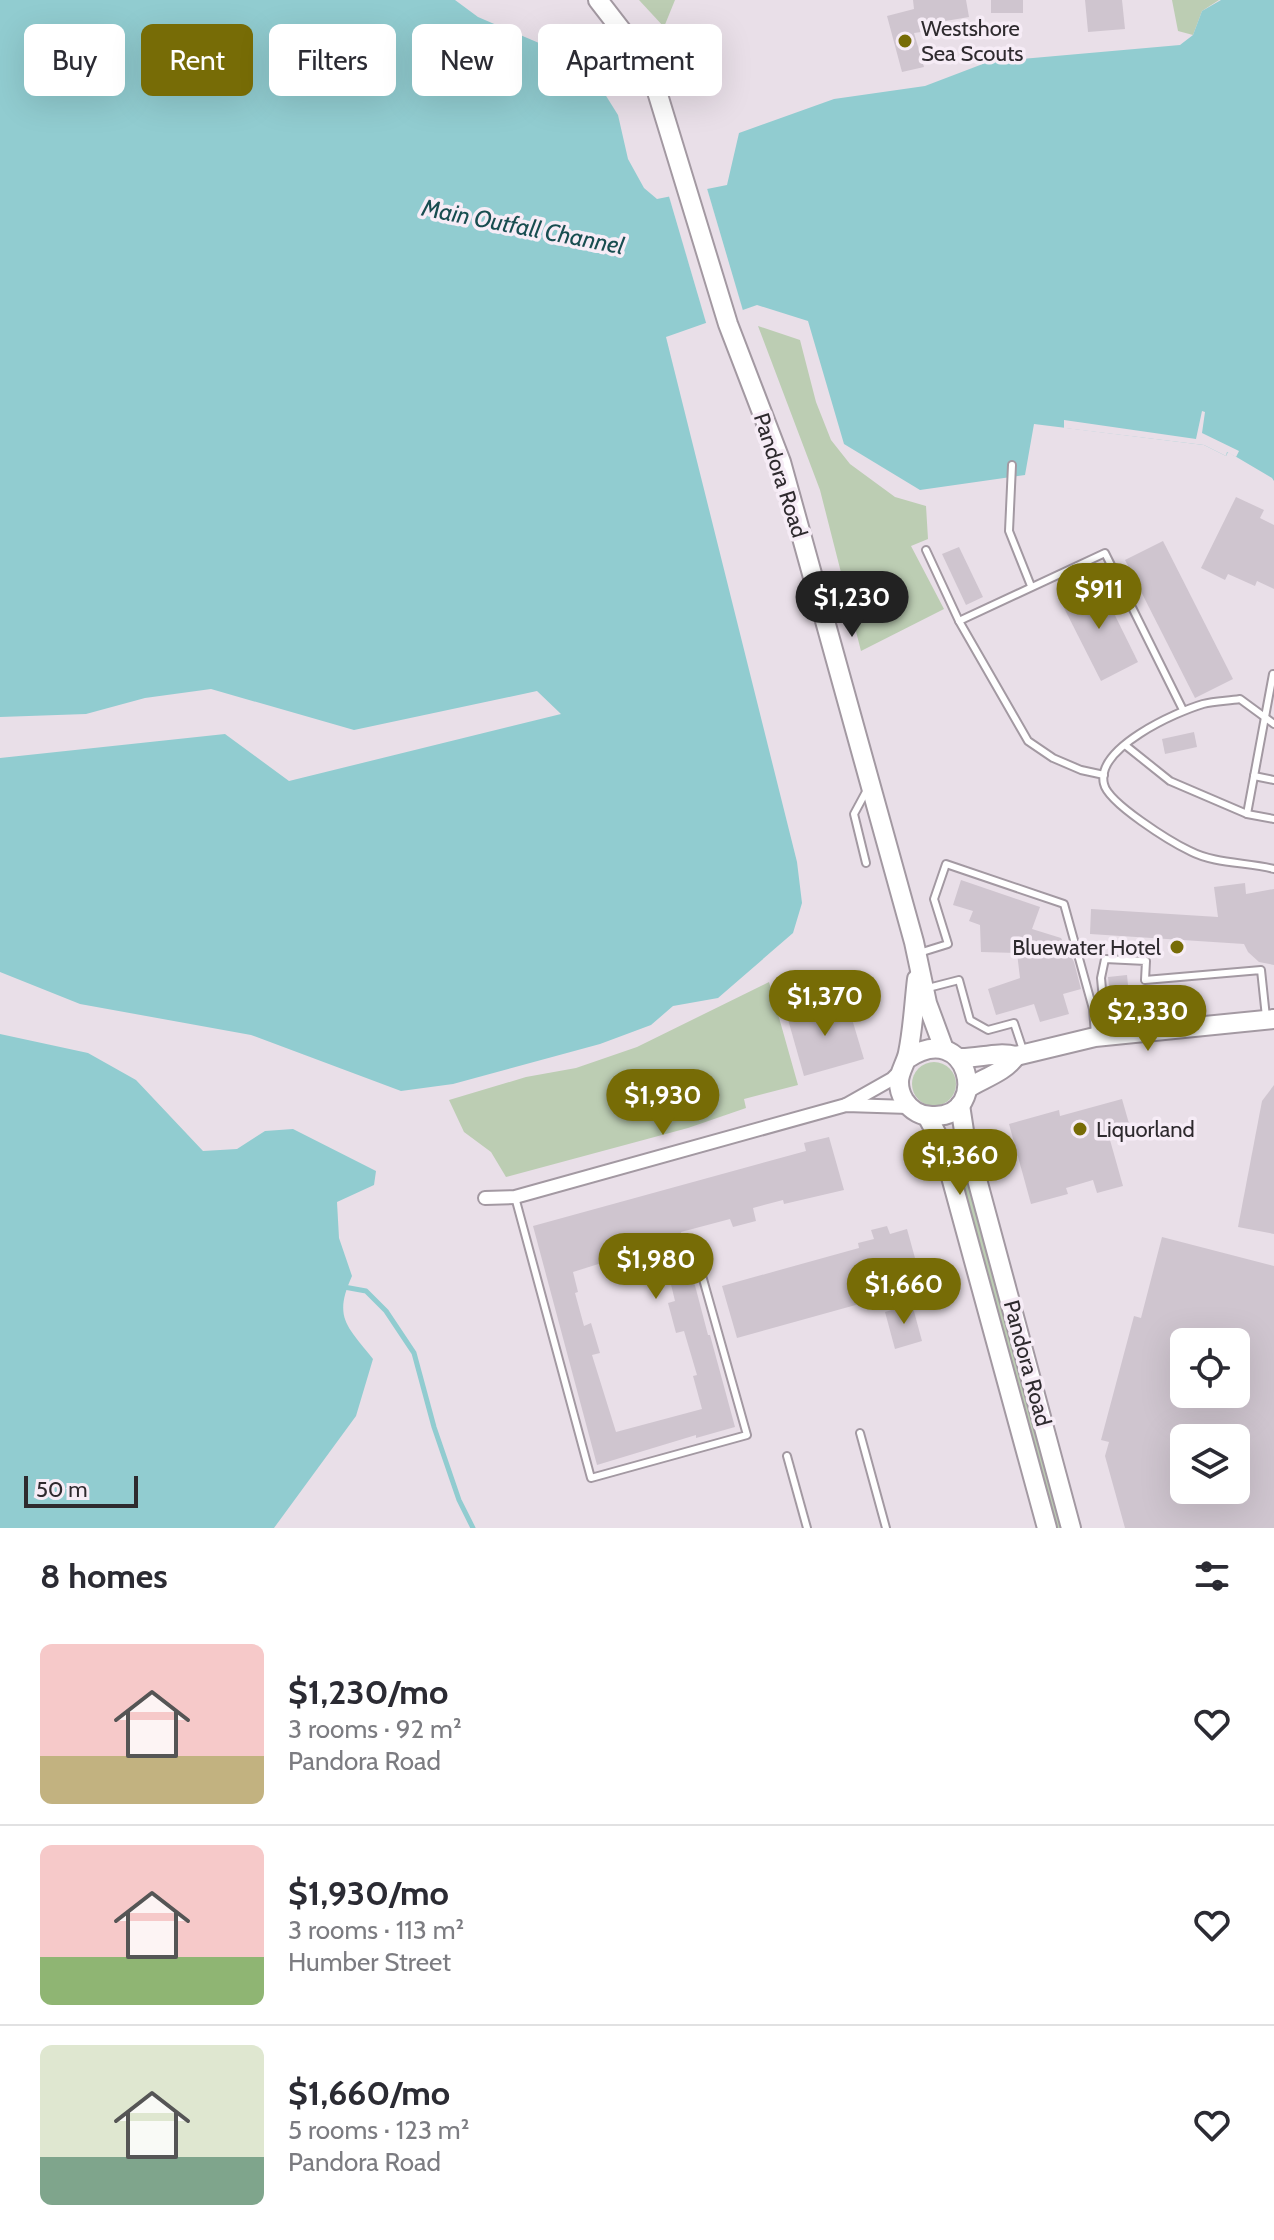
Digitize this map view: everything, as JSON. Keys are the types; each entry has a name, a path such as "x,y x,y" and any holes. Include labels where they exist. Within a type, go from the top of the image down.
{"main road":[{"name":"Pandora Road","path":"598,0 639,53 655,85 728,324 781,462 925,989 951,1053"},
{"path":"917,961 899,1083 909,1107 927,1116 941,1116 992,1073 1007,1068 1020,1055"},
{"path":"904,1064 928,1048 985,1057 1003,1053 1020,1055 1101,1037 1270,1019"},
{"path":"951,1053 964,1067 964,1096"},
{"name":"Pandora Road","path":"964,1096 964,1131 1071,1528"},
{"name":"Pandora Road","path":"927,1116 942,1144 1047,1528"}],"street":[{"path":"846,1105 892,1079 904,1064"},
{"path":"485,1198 515,1197 846,1105 909,1107"}],"lane":[{"path":"1012,465 1009,531 1031,586"},
{"path":"926,550 959,621 1028,741 1053,758 1081,770 1104,775"},
{"path":"959,621 1105,553 1183,710"},
{"path":"1247,814 1273,674"},
{"path":"1274,724 1240,699 1183,710 1155,724 1125,745 1112,757 1104,775 1107,791 1125,809 1192,853 1274,869"},
{"path":"1125,745 1170,781 1247,814 1274,819"},
{"path":"1254,776 1274,780"},
{"path":"866,863 854,814 870,784"},
{"path":"917,961 948,944 934,899 946,864 1064,904 1101,1037"},
{"path":"1101,1037 1101,978 1105,959 1146,961 1145,980 1261,970 1270,1019"},
{"path":"925,989 959,980 970,1020 988,1030 1014,1023 1020,1055"},
{"path":"515,1197 591,1478 747,1435 692,1240"},
{"path":"860,1433 886,1528"},
{"path":"787,1456 807,1528"}],"green space":[{"path":"639,0 675,0 665,24 661,24"},
{"path":"1172,0 1219,0 1202,11 1193,35 1178,31"},
{"path":"758,326 800,340 816,402 831,440 850,464 895,497 926,506 928,539 911,546 944,609 861,651 820,490"},
{"path":"769,982 798,1085 744,1099 746,1108 688,1128 506,1177 491,1152 464,1132 449,1100 526,1077 576,1068 637,1047"},
{"path":"934,1062 950,1068 956,1084 950,1100 934,1106 918,1100 912,1084 918,1068"},
{"path":"962,1151 1066,1528 1053,1528 952,1155"}],"water":[{"name":"Main Outfall Channel","path":"0,0 455,0 478,17 494,24 412,24 412,96 522,96 522,36 538,43 538,96 606,96 618,115 628,159 644,188 657,199 727,185 739,133 834,99 925,86 988,62 1180,45 1193,35 1202,11 1221,0 1274,0 1274,481 1228,452 1226,456 1204,445 1034,424 1025,475 920,490 844,444 808,321 757,305 666,337 797,862 802,903 793,933 718,998 673,1006 651,1025 600,1044 453,1084 401,1091 251,1035 80,1004 0,972 0,758 225,734 289,781 561,714 537,691 354,730 211,689 145,698 86,714 0,717"},
{"path":"0,1034 88,1053 136,1080 203,1151 237,1149 265,1131 293,1129 376,1171 374,1185 337,1202 339,1238 352,1276 346,1290 343,1312 350,1329 373,1359 356,1416 274,1528 0,1528"}],"pier":[{"path":"706,185 744,314 707,326 668,193"},
{"path":"1202,411 1205,412 1202,433 1239,451 1236,457 1227,452 1226,456 1204,445 1064,428 1064,420 1196,439"}],"building":[{"path":"913,0 966,0 969,17 934,23 935,30 914,33 924,67 902,72 887,16 914,9"},
{"path":"991,0 1023,0 1023,13 991,13"},
{"path":"1085,0 1122,0 1125,29 1088,32"},
{"path":"1236,497 1264,510 1260,518 1274,525 1274,589 1257,581 1255,586 1228,574 1225,580 1201,568"},
{"path":"1163,541 1233,679 1195,698 1125,560"},
{"path":"959,547 983,597 966,605 942,554"},
{"path":"1098,581 1138,662 1101,681 1060,600"},
{"path":"1194,732 1197,747 1165,754 1162,739"},
{"path":"961,880 1040,907 1032,929 1061,938 1074,962 1081,989 1063,994 1069,1014 1040,1022 1034,1004 996,1015 988,989 1020,978 1017,953 981,952 980,925 969,921 973,911 953,905"},
{"path":"1245,883 1246,894 1274,889 1274,965 1259,962 1244,944 1090,934 1091,909 1218,917 1214,887"},
{"path":"1127,975 1130,1005 1111,1006 1108,977"},
{"path":"846,999 864,1059 804,1076 787,1016"},
{"path":"1274,1085 1274,1234 1238,1227 1262,1101"},
{"path":"1122,1099 1132,1134 1110,1140 1123,1186 1097,1193 1093,1180 1066,1188 1068,1194 1031,1204 1009,1124 1059,1110 1060,1116"},
{"path":"829,1137 844,1190 753,1208 756,1221 733,1227 730,1219 681,1232 735,1427 696,1438 696,1435 597,1465 533,1226 806,1151 804,1143","holes":["656,1239 664,1268 667,1268 675,1301 668,1303 676,1333 684,1331 697,1375 693,1376 702,1409 616,1432 592,1355 600,1353 591,1323 584,1326 573,1272 608,1261 610,1269 632,1264 628,1247"]},
{"path":"887,1226 890,1234 907,1229 915,1258 898,1263 901,1271 865,1281 870,1301 737,1338 722,1286 859,1248 858,1243 874,1239 871,1230"},
{"path":"1162,1237 1274,1266 1274,1528 1125,1528 1105,1456 1109,1442 1101,1440 1134,1316 1141,1318"},
{"path":"912,1304 922,1341 895,1349 885,1312"}],"waterway":[{"path":"344,1287 366,1291 386,1311 414,1353 434,1427 459,1500 473,1528"}],"place":[{"name":"Westshore Sea Scouts","path":"905,41"},
{"name":"Bluewater Hotel","path":"1177,947"},
{"name":"Liquorland","path":"1080,1129"}]}
